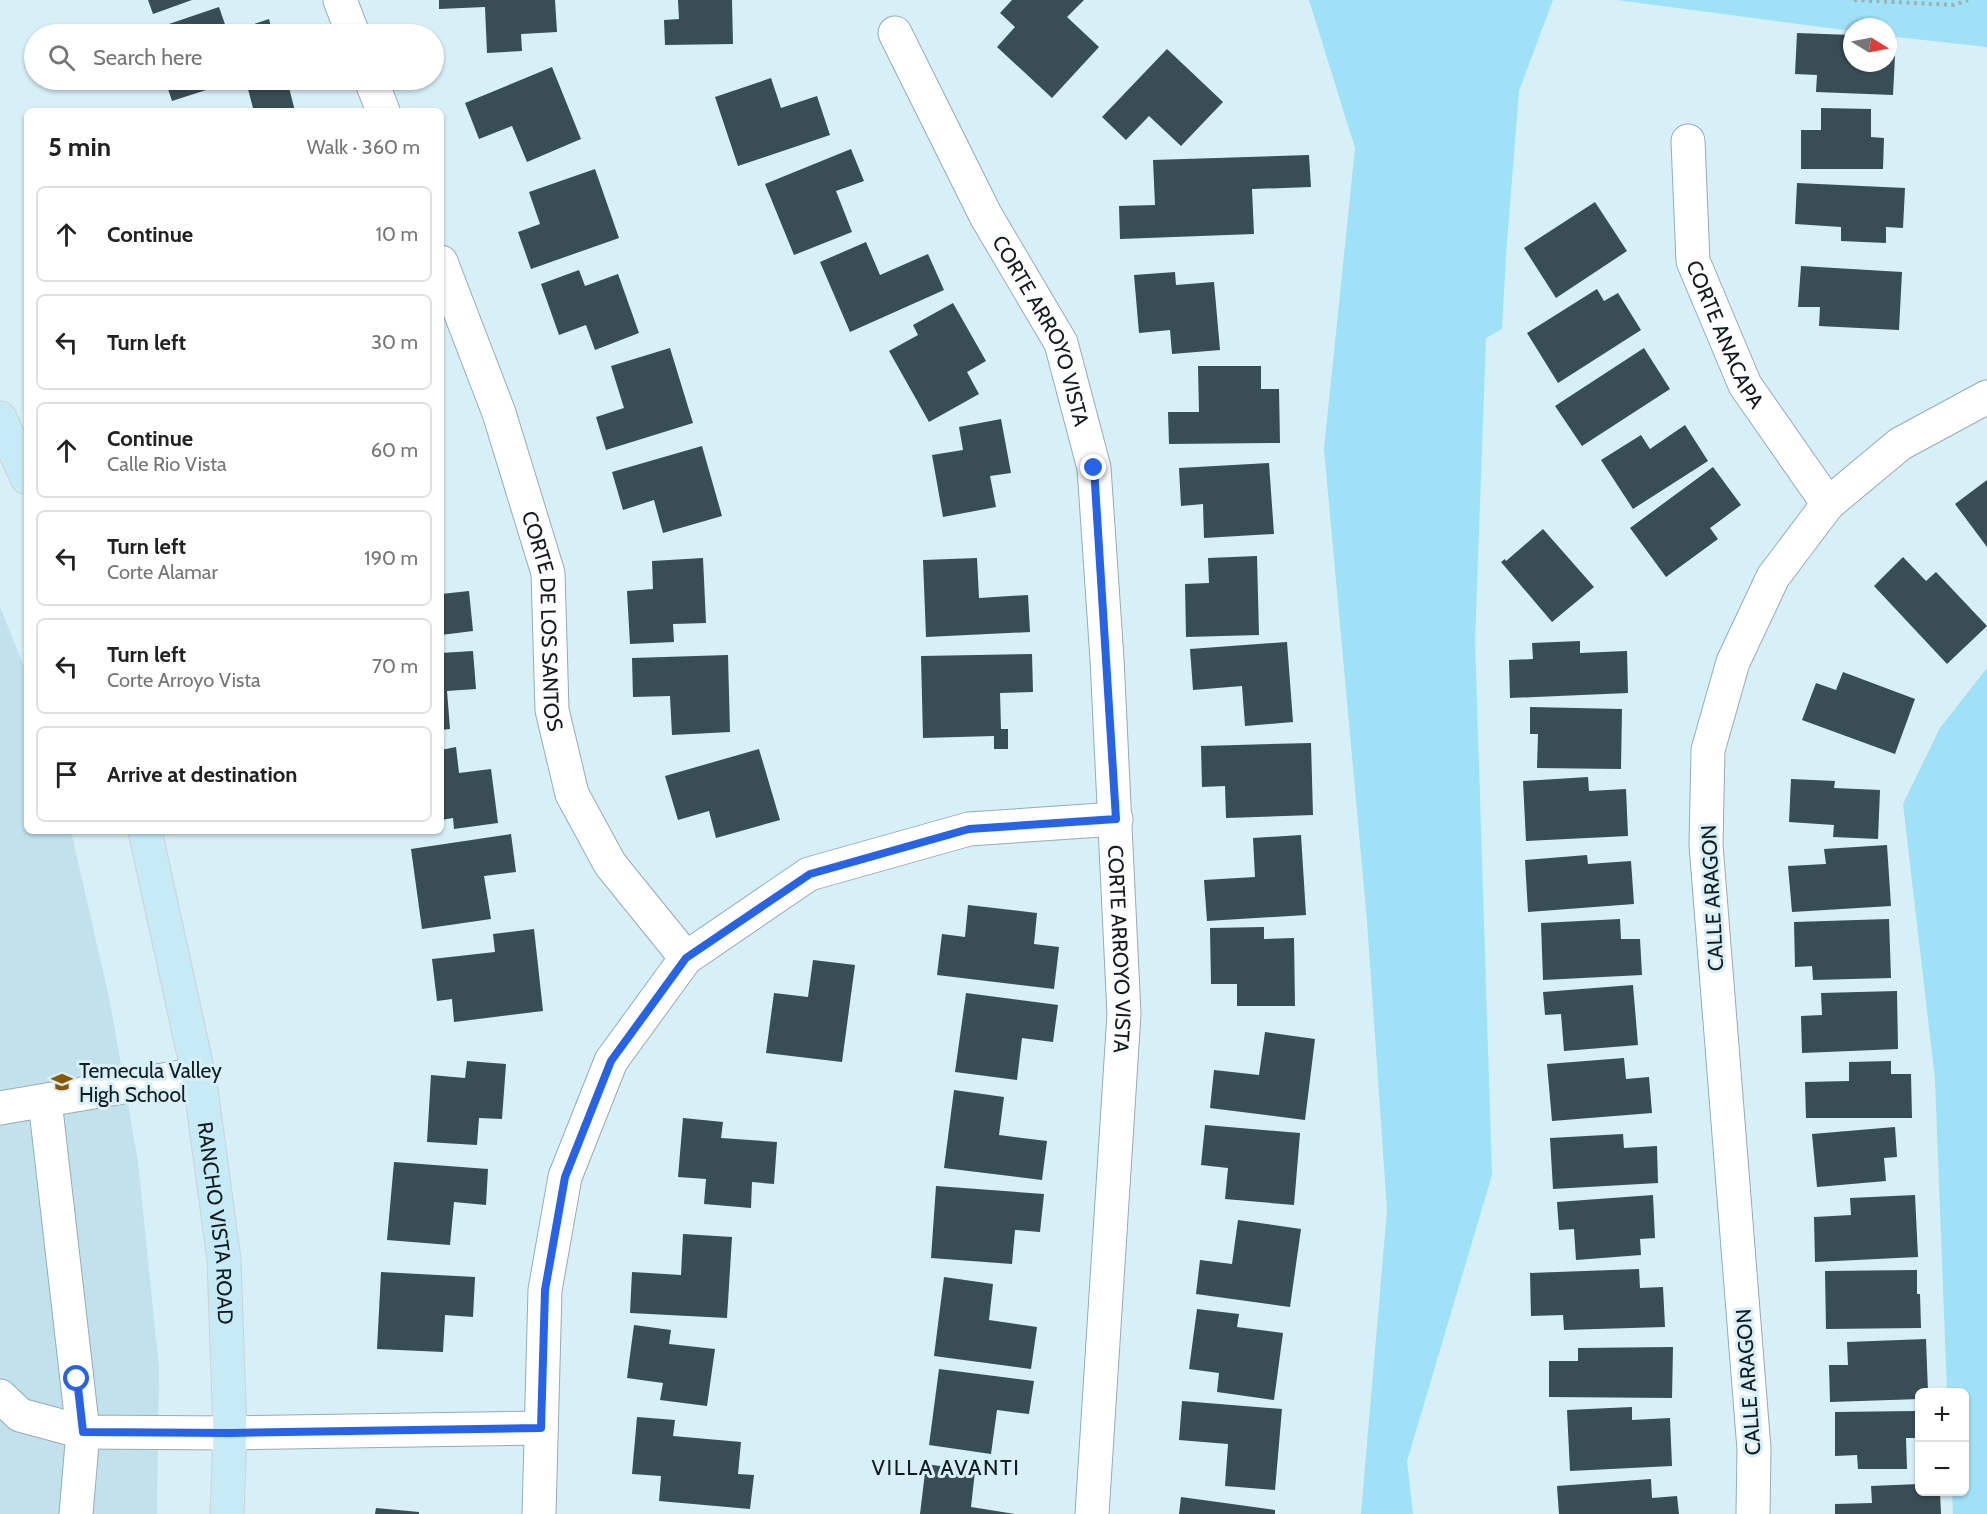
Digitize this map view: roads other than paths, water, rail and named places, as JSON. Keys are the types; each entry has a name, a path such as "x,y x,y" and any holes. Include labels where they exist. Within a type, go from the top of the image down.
{"main road":[{"path":"0,418 24,471"},
{"name":"RANCHO VISTA ROAD","path":"147,834 198,1074 224,1260 230,1433 227,1514"}],"street":[{"path":"340,0 349,24"},
{"name":"CORTE ARROYO VISTA","path":"895,33 986,216 1061,343 1094,468 1116,819 1124,1014 1092,1514"},
{"path":"374,90 382,108"},
{"name":"CORTE ANACAPA","path":"1688,141 1693,261 1745,385 1828,504"},
{"name":"CORTE DE LOS SANTOS","path":"444,270 499,413 548,573 552,710 572,794 610,864 686,958"},
{"name":"CALLE ARAGON","path":"1753,1514 1754,1449 1706,846 1708,750 1734,662 1773,577 1828,504 1900,444 1987,397"},
{"path":"539,1514 545,1290 565,1177 611,1061 686,958 810,874 969,829 1116,819"},
{"path":"0,1108 198,1074"},
{"path":"45,1101 83,1432 76,1514"},
{"path":"0,1396 20,1415 83,1432 230,1433 541,1428"}],"place":[{"name":"Temecula Valley High School","path":"62,1082"}],"district":[{"name":"VILLA AVANTI","path":"946,1467"}]}
